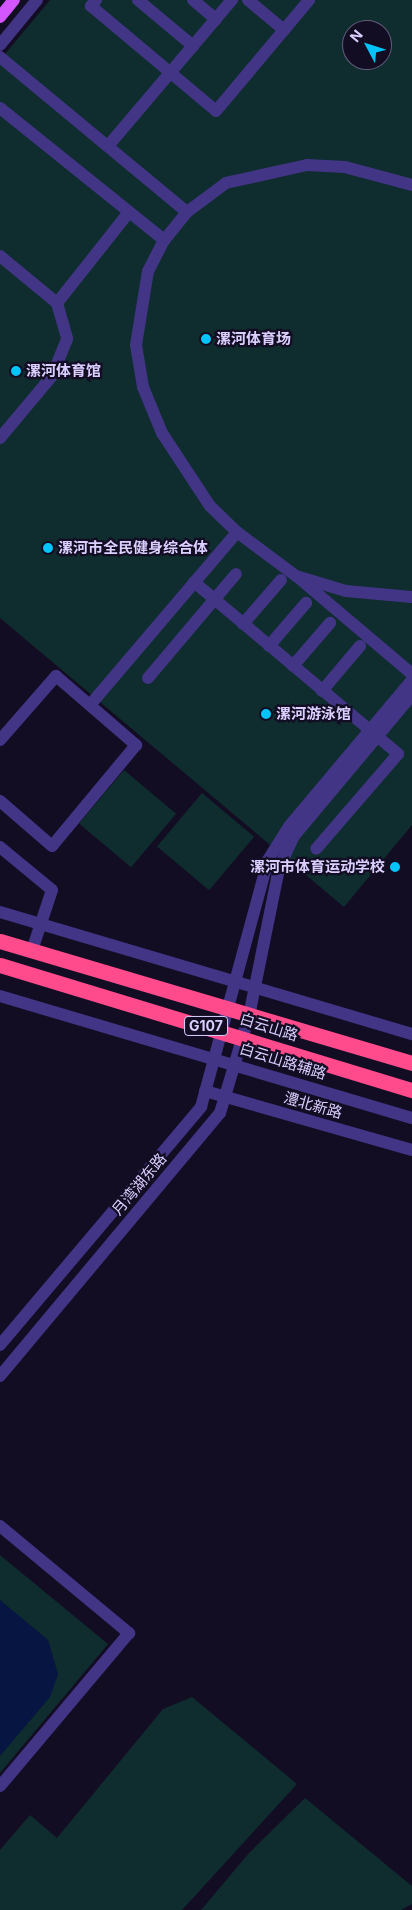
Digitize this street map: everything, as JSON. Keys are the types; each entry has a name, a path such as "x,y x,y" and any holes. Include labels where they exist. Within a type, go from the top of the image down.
{"highway":[{"name":"白云山路","path":"0,941 412,1063"},
{"name":"白云山路","path":"0,965 243,1036 412,1090"}],"main road":[{"path":"0,17 14,0"}],"street":[{"path":"0,45 37,0"},
{"path":"96,0 91,6 216,111 307,1"},
{"path":"138,0 193,46"},
{"path":"193,0 216,19"},
{"path":"108,146 232,0"},
{"path":"248,0 284,30"},
{"path":"0,57 187,212"},
{"path":"0,108 164,240"},
{"path":"412,184 345,168 307,166 226,183 187,212 164,240 148,272 140,308 136,344 143,387 162,433 210,506 237,532 296,576 412,674"},
{"path":"58,303 129,212"},
{"path":"0,256 58,303 67,330 65,351 52,376 0,438"},
{"path":"90,705 237,532"},
{"path":"148,678 236,574"},
{"path":"296,576 346,591 412,597"},
{"path":"243,624 281,580"},
{"path":"194,582 398,754 316,849"},
{"path":"269,646 306,603"},
{"path":"293,666 330,623"},
{"path":"322,691 360,646"},
{"path":"0,740 56,676 136,745 52,846 0,801"},
{"path":"373,733 412,680"},
{"path":"373,733 412,695"},
{"name":"月湾湖东路","path":"0,1344 200,1107 238,982 268,860 290,825 373,733"},
{"name":"月湾湖东路","path":"0,1376 220,1113 256,987 279,868 294,836 373,733"},
{"path":"0,847 52,890 32,950"},
{"path":"0,912 412,1034"},
{"name":"白云山路辅路","path":"0,996 235,1063 412,1118"},
{"name":"澧北新路","path":"205,1091 412,1150"},
{"path":"0,1526 129,1633 0,1786"}],"green space":[{"name":"漯河体育场","path":"50,0 412,0 412,825 344,907 0,618 0,60"},
{"path":"124,770 176,814 131,867 79,824"},
{"path":"202,793 254,837 209,890 157,847"},
{"path":"0,1555 108,1644 0,1773"},
{"path":"192,1697 297,1784 182,1910 0,1910 0,1850 30,1815 57,1838 163,1709"},
{"path":"305,1798 412,1886 412,1904 401,1910 201,1910 249,1853"}],"shaded area":[{"path":"0,1600 48,1640 58,1674 50,1697 0,1756"}],"place":[{"name":"漯河体育场","path":"206,339"},
{"name":"漯河体育馆","path":"16,371"},
{"name":"漯河市全民健身综合体","path":"48,548"},
{"name":"漯河游泳馆","path":"266,714"},
{"name":"漯河市体育运动学校","path":"395,867"}]}
